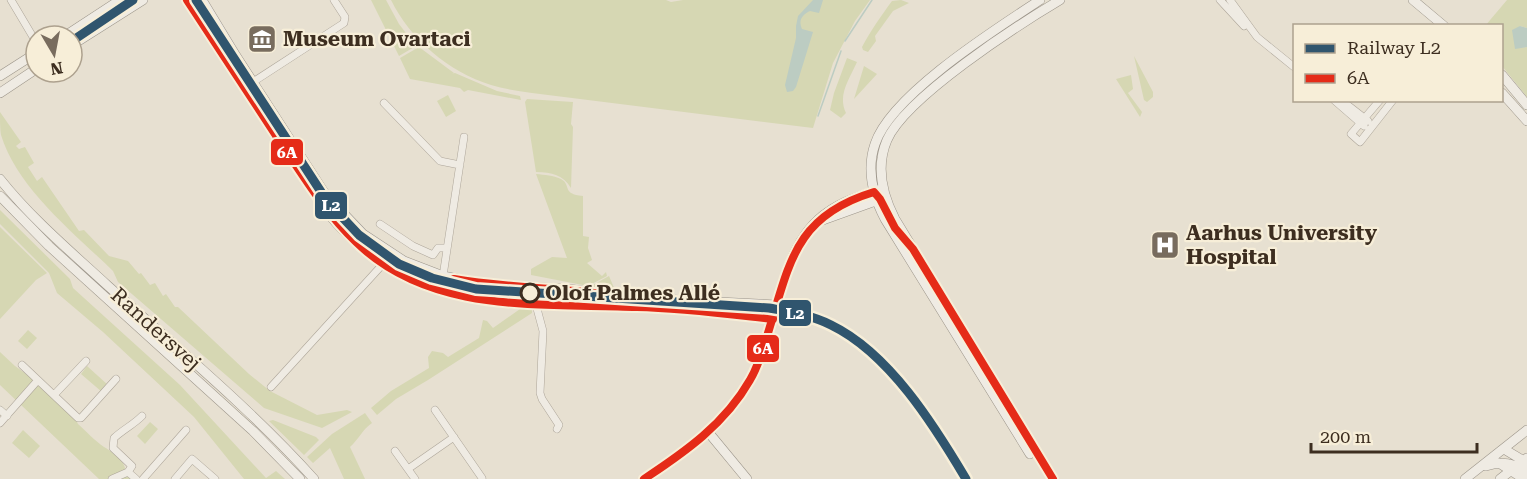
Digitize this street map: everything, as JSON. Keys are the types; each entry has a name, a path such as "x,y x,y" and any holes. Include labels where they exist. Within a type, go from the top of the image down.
{"street":[{"path":"11,0 25,24"},
{"path":"83,24 120,0"},
{"path":"84,37 143,0"},
{"path":"187,0 327,212 354,242 383,264 411,280 448,294 486,301 574,307 619,306 702,311 773,319"},
{"path":"202,0 326,194 363,234 391,254 417,267 443,276 487,285 568,289 626,297 777,305"},
{"path":"253,82 344,23 345,17 334,0"},
{"path":"1040,0 947,66 909,97 887,120 879,133 871,157 870,170 892,232 900,241 1046,479"},
{"path":"1053,479 913,249 890,221 879,195 884,147 892,130 902,117 953,73 1060,0"},
{"path":"1220,0 1247,29 1293,66"},
{"path":"1230,0 1257,37"},
{"path":"1407,0 1435,24"},
{"path":"1413,0 1445,24"},
{"path":"1421,0 1445,24"},
{"path":"0,75 24,60"},
{"path":"1503,76 1527,105"},
{"path":"0,93 24,77"},
{"path":"1503,94 1527,121"},
{"path":"1337,102 1363,121"},
{"path":"1343,102 1370,127"},
{"path":"1378,102 1351,134 1360,142 1391,102"},
{"path":"384,103 440,161 460,165"},
{"path":"443,276 464,136"},
{"name":"Randersvej","path":"0,179 16,199 56,238 262,425 314,479"},
{"path":"644,479 709,433 728,412 748,383 758,364 791,259 802,240 828,212 853,198 879,195"},
{"path":"820,221 879,195"},
{"name":"Randersvej","path":"0,196 49,246 253,431 300,479"},
{"path":"380,224 413,246 433,255 438,248 447,248"},
{"path":"271,387 383,264"},
{"path":"536,305 543,331 540,393 559,425 557,429"},
{"path":"54,395 86,361"},
{"path":"22,365 78,418 81,418 116,379"},
{"path":"0,423 38,380"},
{"path":"0,410 7,416"},
{"path":"435,410 482,478"},
{"path":"112,479 128,472 132,466 113,448 114,438 125,428 130,428 142,416"},
{"path":"143,479 186,430"},
{"path":"1465,479 1481,467 1496,460 1504,449 1527,430"},
{"path":"709,433 747,479"},
{"path":"408,469 454,437"},
{"path":"1504,449 1521,467"},
{"path":"395,451 415,479"},
{"path":"175,479 192,459 214,479"},
{"path":"1496,460 1521,467"},
{"path":"1500,479 1521,467"},
{"path":"128,472 136,479"}],"green space":[{"path":"371,0 386,0 399,24 416,46 399,56"},
{"path":"391,0 666,0 671,2 683,0 870,0 855,21 833,63 813,128 532,93 491,85 460,72 432,52 409,28"},
{"path":"901,0 909,3 893,11 875,36 876,41 868,52 863,50 862,47 869,35 892,1"},
{"path":"1507,0 1527,0 1527,28 1520,26 1515,48 1527,47 1527,97 1503,67 1503,24 1487,24"},
{"path":"419,47 454,73 451,74 455,73 497,91 520,96 521,100 468,90 464,92 460,88 410,79 400,58"},
{"path":"1134,56 1153,92 1153,97 1147,102 1144,100"},
{"path":"847,58 857,62 844,93 846,113 841,118 830,110"},
{"path":"864,66 877,74 854,99"},
{"path":"1131,75 1133,89 1128,93 1142,112 1140,117 1116,79"},
{"path":"448,95 456,111 446,117 437,101"},
{"path":"527,99 573,102 571,188 557,175 536,172 525,102"},
{"path":"0,112 21,142 16,146 19,149 25,147 34,163 28,167 37,181 42,177 79,231 84,230 109,256 128,261 150,285 155,283 163,296 166,294 175,307 178,307 270,391 317,415 347,410 352,412 322,428 264,408 118,282 113,271 48,209 9,155 1,135"},
{"path":"536,174 561,179 569,191 583,196 583,236 589,237 588,248 592,260 587,263 602,276 606,272 607,276 588,286 531,275 531,269 552,257 567,258"},
{"path":"0,210 70,279 73,288 180,385 266,478 276,471 285,479 244,479 194,417 103,332 57,293 49,273 0,224"},
{"path":"0,227 47,273 36,280 0,319"},
{"path":"609,276 615,290 589,287"},
{"path":"520,309 532,310 532,313 396,399 377,415 371,408 391,391 429,368 428,357 432,351 443,353 448,357 479,338 483,320 493,328"},
{"path":"28,330 37,338 27,349 18,341"},
{"path":"0,352 29,376 94,439 119,458 126,470 126,475 131,479 99,479 0,385"},
{"path":"87,366 108,385 102,392 81,374"},
{"path":"365,413 372,423 350,447 365,479 344,479 330,448 313,463 307,457 332,434"},
{"path":"273,420 319,440 304,455 269,421"},
{"path":"150,422 158,429 145,444 137,436"},
{"path":"23,430 40,446 29,458 12,443"}],"shaded area":[{"path":"813,0 823,0 819,13 810,11 805,14 800,23 802,29 813,32 796,87 793,91 787,92 785,85 796,38 798,16"},
{"path":"1520,26 1527,28 1527,47 1515,49 1512,30"}],"waterway":[{"path":"845,41 872,0"},
{"path":"818,116 841,51"}],"rail line":[{"name":"L2","path":"84,33 133,0"},
{"name":"L2","path":"196,0 327,201 359,235 399,264 432,278 476,289 769,308 800,314 831,325 852,337 891,372 925,414 966,479"}],"transit line":[{"name":"6A","path":"187,0 295,165 324,205 356,242 386,266 418,282 453,294 489,300 526,304 671,309 773,319"},
{"name":"6A","path":"644,479 703,436 740,396 758,363 790,264 812,228 827,214 848,202 874,192 895,228 913,249 1053,479"},
{"name":"6A","path":"454,279 612,295"}],"place":[{"name":"Museum Ovartaci","path":"262,39"},
{"name":"Aarhus University Hospital","path":"1165,245"},
{"name":"Olof Palmes Allé","path":"530,293"}]}
